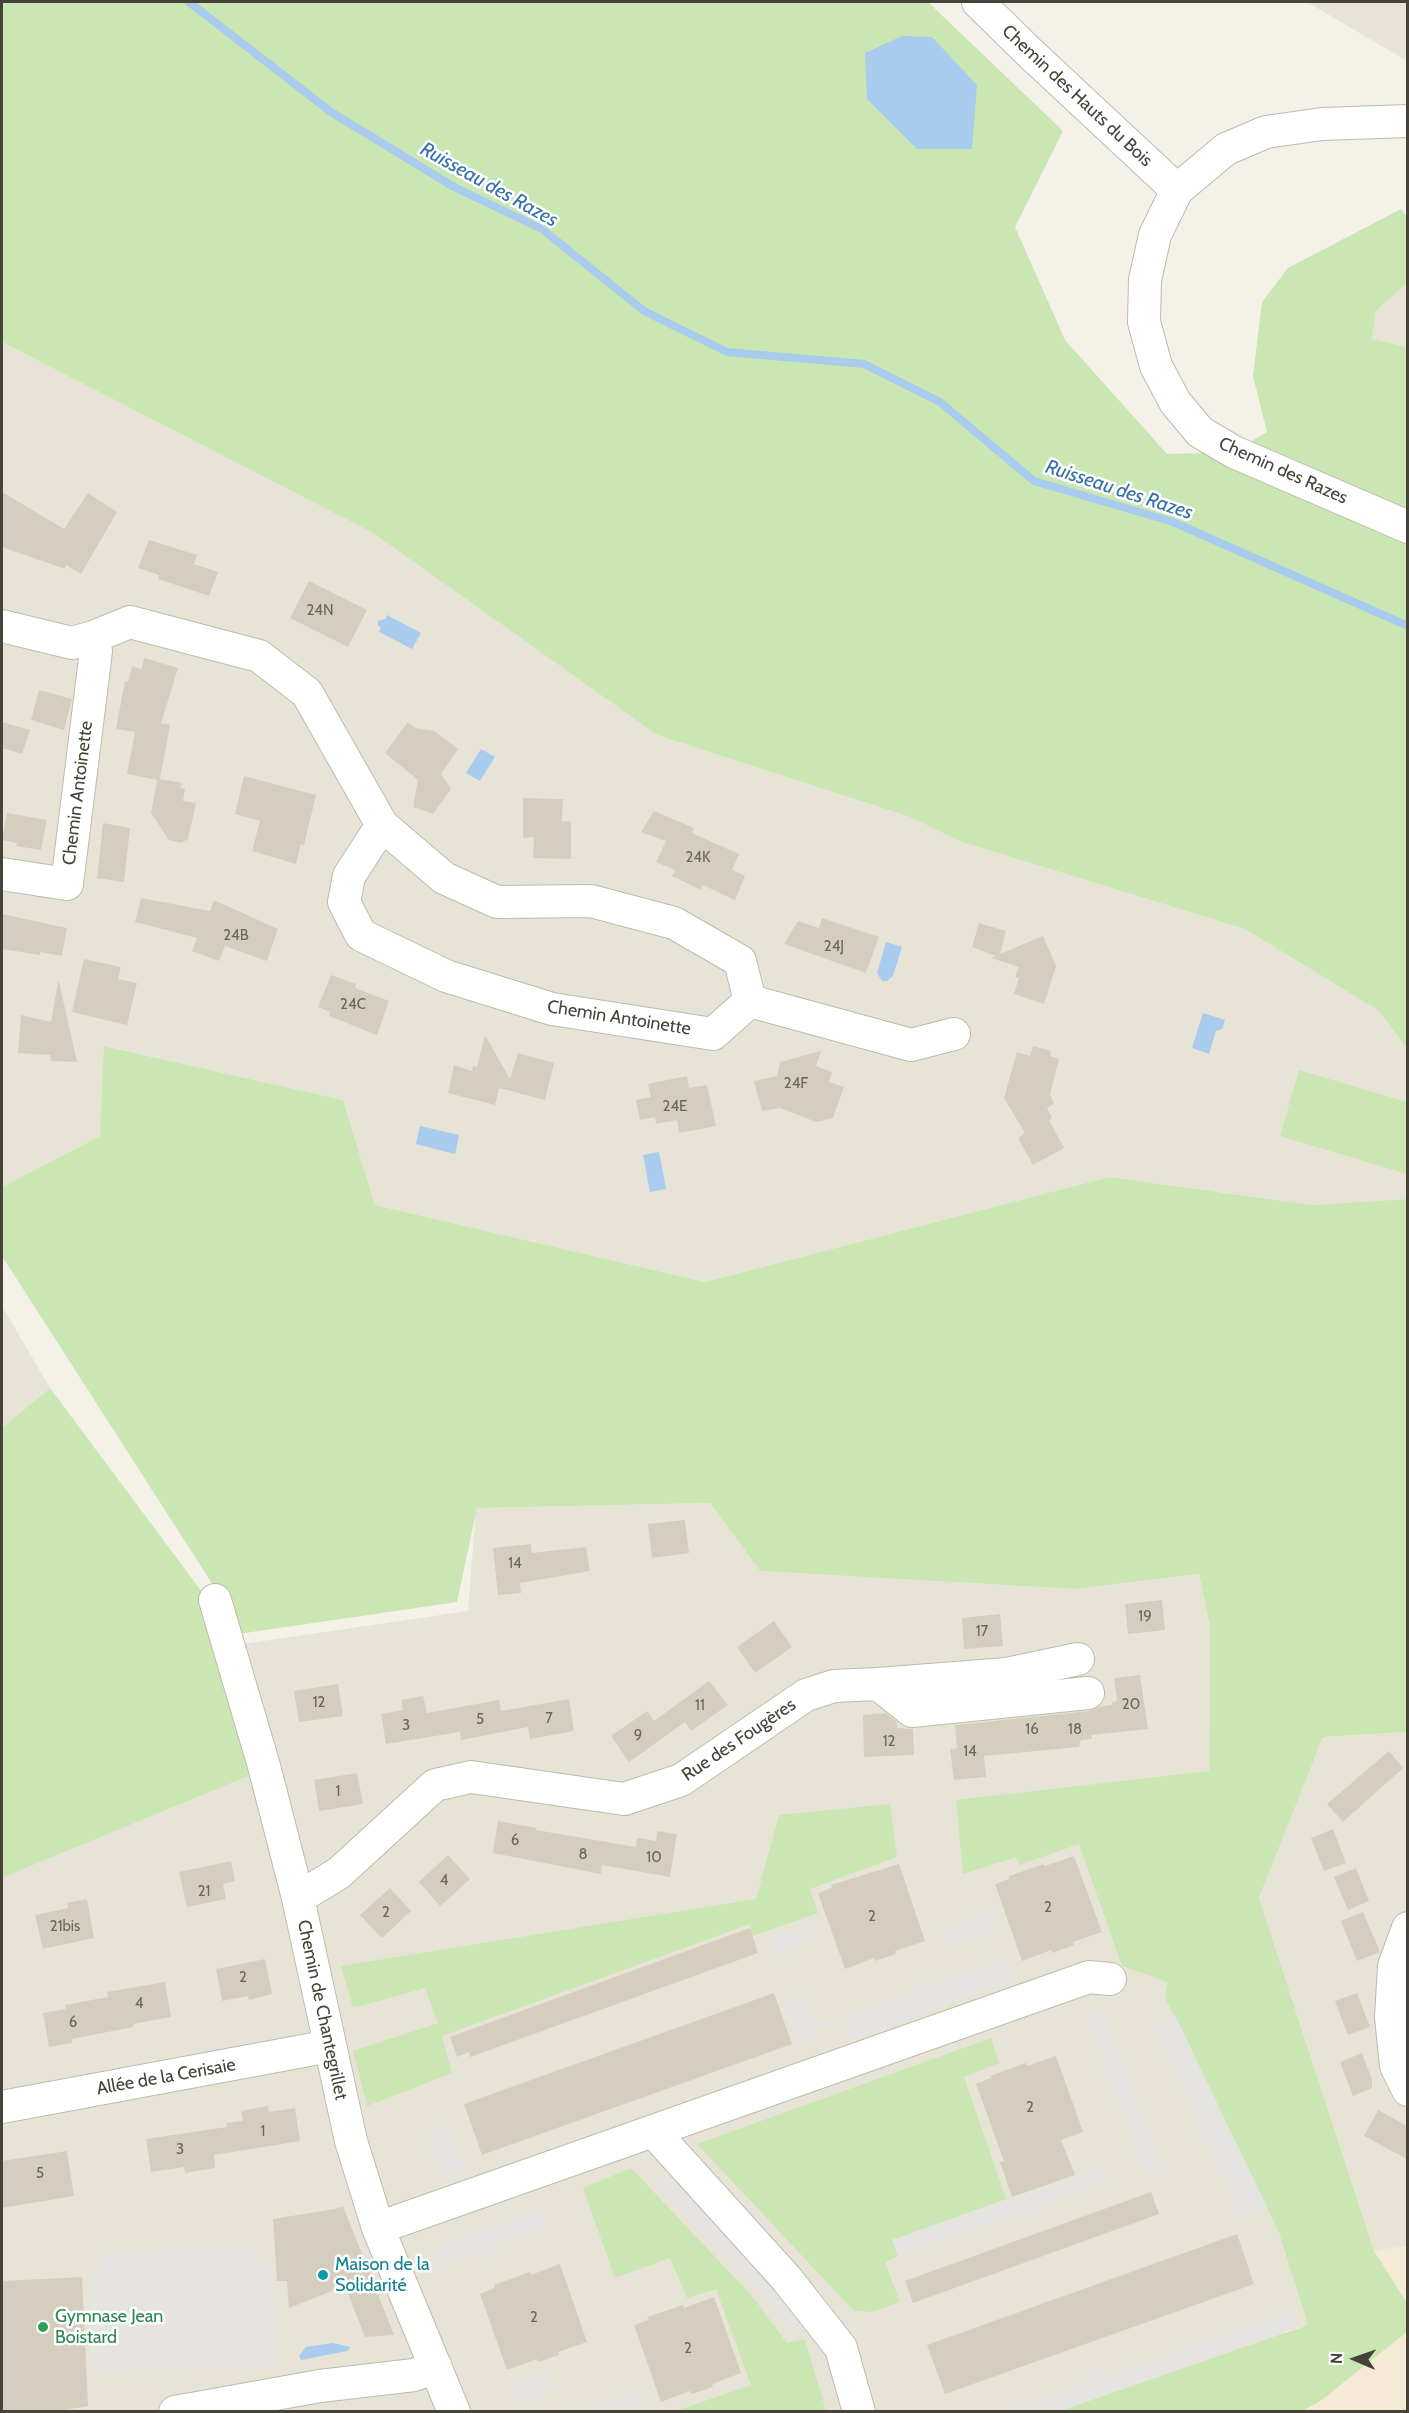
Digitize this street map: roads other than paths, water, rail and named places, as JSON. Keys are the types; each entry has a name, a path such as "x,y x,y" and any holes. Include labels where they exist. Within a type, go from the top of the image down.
{"street":[{"name":"Chemin des Hauts du Bois","path":"978,2 1177,190"},
{"name":"Chemin des Razes","path":"1407,121 1322,124 1266,132 1226,149 1177,190 1155,235 1145,280 1144,322 1156,366 1175,402 1200,432 1234,452 1407,527"},
{"path":"2,626 72,644 130,622 259,657 307,693 382,825 444,878 497,902 591,901 674,923 740,961 750,1001 911,1045 954,1034"},
{"name":"Chemin Antoinette","path":"2,874 67,884 96,651 93,637"},
{"name":"Chemin Antoinette","path":"382,825 350,876 344,902 361,935 446,976 552,1010 713,1034 750,1001"},
{"name":"Chemin de Chantegrillet","path":"215,1600 264,1766 298,1898 351,2141 378,2228 454,2412"},
{"name":"Rue des Fougères","path":"298,1898 339,1873 435,1785 471,1777 624,1799 681,1780 806,1695 834,1686 1007,1674 1078,1659"},
{"path":"878,1684 912,1711 1089,1693"},
{"path":"1407,1928 1394,1966 1391,2017 1396,2066 1407,2091"},
{"path":"378,2228 1089,1977 1110,1979"},
{"name":"Allée de la Cerisaie","path":"2,2107 330,2046"},
{"path":"653,2131 786,2278 841,2348 860,2412"},
{"path":"190,2410 320,2386 414,2375 436,2367"}],"water":[{"path":"902,36 932,37 977,85 972,149 917,149 867,99 865,53"},
{"path":"387,615 421,633 412,649 379,632 381,628 378,621 385,619"},
{"path":"481,749 495,757 480,781 466,773"},
{"path":"886,942 902,947 893,976 887,981 882,981 877,973"},
{"path":"1203,1013 1225,1020 1222,1029 1216,1031 1209,1054 1192,1048"},
{"path":"420,1126 459,1135 455,1154 416,1144"},
{"path":"659,1152 666,1189 650,1192 643,1155"},
{"path":"333,2343 351,2347 347,2351 301,2360 299,2356 306,2347"}],"waterway":[{"name":"Ruisseau des Razes","path":"189,2 331,112 454,187 542,229 644,311 727,352 864,364 940,402 1034,481 1173,522 1408,626"}],"place":[{"name":"Maison de la Solidarité","path":"323,2275"},
{"name":"Gymnase Jean Boistard","path":"43,2327"}]}
